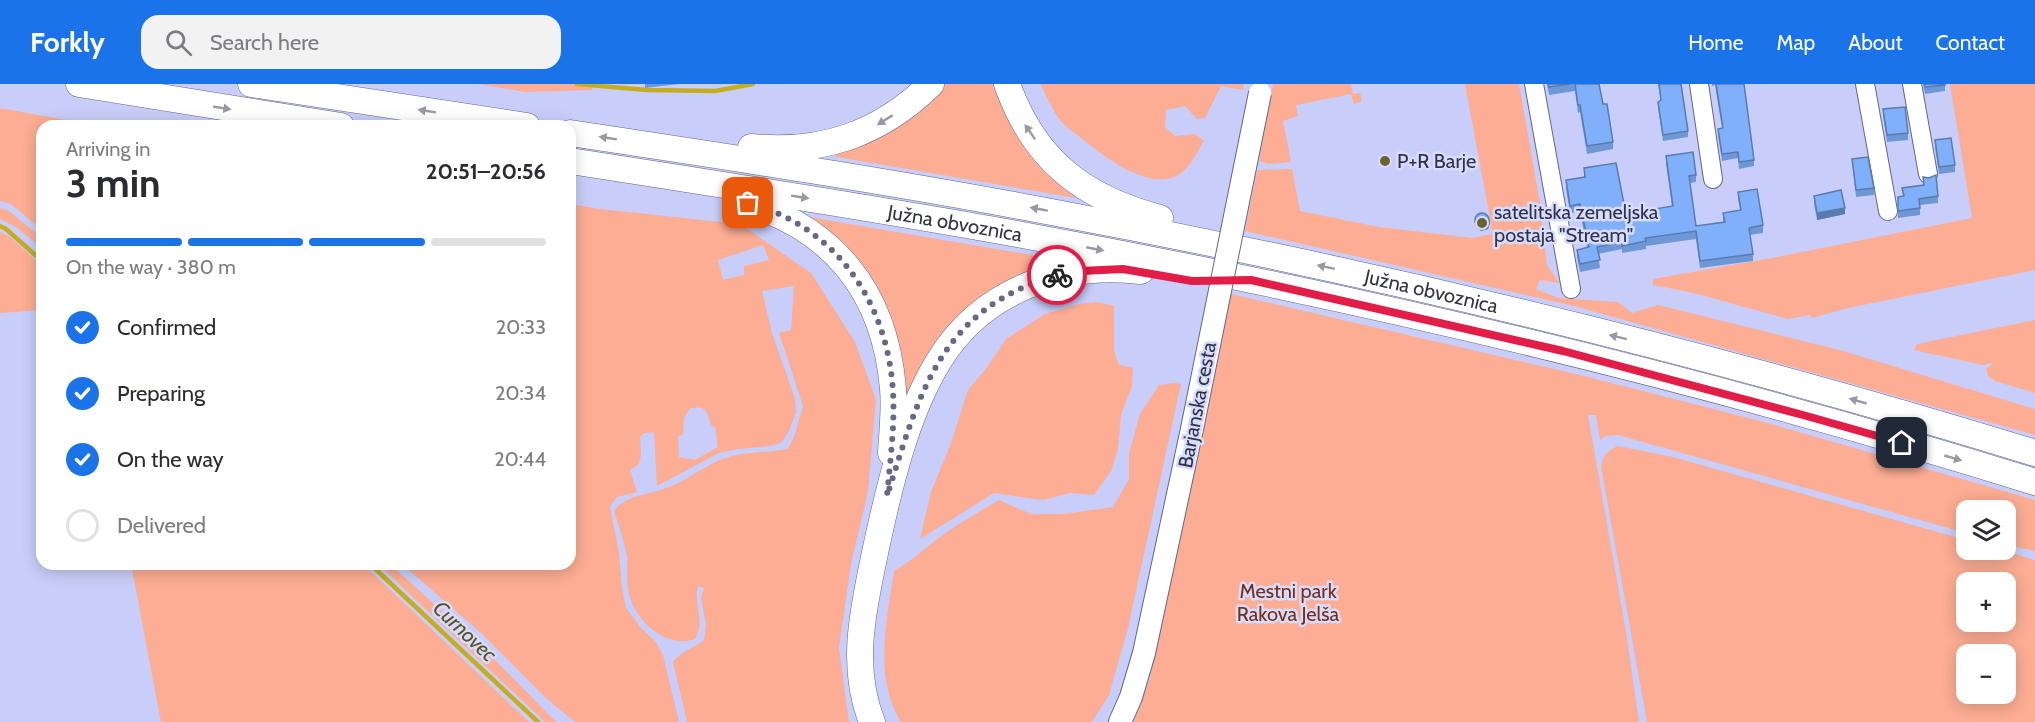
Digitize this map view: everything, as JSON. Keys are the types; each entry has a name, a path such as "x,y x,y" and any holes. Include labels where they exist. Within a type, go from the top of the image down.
{"highway":[{"path":"79,84 304,120"},
{"path":"251,84 488,120"},
{"path":"646,144 698,140 779,148 828,143 852,137 874,127 911,103 931,84"},
{"path":"1007,84 1020,117 1030,134 1057,165 1087,189 1133,211 1199,228 1241,249"},
{"name":"Južna obvoznica","path":"576,134 938,191 1241,249 1479,302 1675,351 2035,453"},
{"name":"Južna obvoznica","path":"576,162 1005,232 1251,280 1485,332 1654,374 2035,482"},
{"path":"638,171 701,194 760,206 779,214 812,234 856,278 875,310 889,356 894,406 887,496"},
{"path":"872,722 861,683 860,643 865,600 887,496 918,402 939,359 966,326 996,301 1017,289 1061,274 1123,269 1192,281 1251,280"}],"main road":[{"name":"Barjanska cesta","path":"1120,722 1131,697 1147,644 1261,89"}],"street":[{"path":"1534,84 1571,289"},
{"path":"1689,84 1689,99 1697,150"},
{"path":"1699,84 1713,179"},
{"path":"1865,84 1888,211"},
{"path":"1911,84 1928,174"}],"green space":[{"path":"478,84 591,84 592,90 525,92"},
{"path":"943,84 997,84 1082,199 835,155 835,152"},
{"path":"1040,84 1244,84 1243,90 1221,86 1205,118 1197,119 1185,106 1166,110 1165,127 1175,136 1195,134 1204,141 1184,171 1168,179 1155,179 1141,176 1114,162 1062,123"},
{"path":"1273,84 1351,84 1353,94 1360,93 1362,101 1354,104 1351,94 1296,105 1298,116 1283,121 1291,162 1269,164 1259,161"},
{"path":"1465,84 1519,84 1540,203 1547,265 1559,282 1540,280 1536,289 1558,298 1618,302 1632,313 1658,305 1843,351 2035,409 2035,435 1574,306 1245,231 1257,170 1292,169 1300,211 1379,227 1472,238 1493,234"},
{"path":"1950,84 2035,84 2035,270 1848,308 1812,318 1810,315 1788,319 1690,292 1653,285 1653,279 1972,218"},
{"path":"0,108 66,120 36,120 36,225 11,204 0,201"},
{"path":"576,205 740,224 811,273 855,342 876,400 868,492 851,564 839,648 849,722 687,722 673,662 704,640 706,623 701,598 704,588 698,586 699,626 695,639 673,640 654,631 638,614 629,594 627,557 614,511 625,501 669,487 727,457 788,449 803,406 779,333 791,330 794,286 762,291 772,333 795,399 796,412 782,442 771,446 719,453 657,486 654,432 644,433 640,437 639,464 630,470 637,492 617,497 610,507 619,552 626,608 642,629 656,642 663,655 679,722 575,722 547,699 481,633 409,570 576,570","holes":["763,245 769,260 744,266 744,275 723,280 718,260","690,408 705,410 711,425 715,427 718,447 695,460 679,457 678,436 683,435 684,418"]},
{"path":"0,208 9,211 36,233 36,243 16,227 0,219"},
{"path":"809,217 1055,259 1056,263 1015,278 901,425 902,376"},
{"path":"0,232 10,237 36,261 36,310 0,313"},
{"name":"Mestni park Rakova Jelša","path":"1231,294 1580,375 1768,423 2035,500 2035,551 2016,547 2016,500 1956,500 1956,530 1618,435 1606,436 1600,440 1596,415 1588,415 1627,638 1639,722 1134,722 1150,678"},
{"path":"1096,302 1114,306 1114,351 1119,365 1133,368 1132,386 1121,415 1118,449 1111,471 1094,495 1070,493 1043,500 994,493 920,539 931,492 950,446 968,390 1006,339 1045,314 1079,304"},
{"path":"2035,320 2035,393 1995,381 1988,376 1986,368 1992,363 1983,365 1914,350 1917,344"},
{"path":"1181,384 1128,628 1109,695 1092,722 901,722 892,705 887,686 884,648 894,571 950,530 999,500 1031,514 1064,514 1113,507 1129,479 1129,453 1140,414 1159,385"},
{"path":"1618,446 1673,457 1956,537 1956,560 2016,560 2016,554 2035,560 2035,722 1647,722 1601,467 1604,456"},
{"path":"132,570 369,570 529,722 161,722"},
{"path":"384,570 397,570 486,651 556,722 545,722"}],"building":[{"path":"1548,84 1570,84 1549,87"},
{"path":"1575,84 1599,84 1603,104 1607,104 1613,142 1587,146"},
{"path":"1659,84 1681,84 1688,131 1663,135 1658,102 1661,100"},
{"path":"1716,84 1744,84 1754,160 1739,162 1738,152 1722,154 1718,129 1723,128"},
{"path":"1925,84 1945,84 1945,85 1925,87"},
{"path":"1905,107 1908,133 1887,135 1883,109"},
{"path":"1951,138 1955,165 1939,167 1935,140"},
{"path":"1693,152 1696,175 1689,176 1696,226 1725,222 1723,213 1741,210 1738,192 1757,189 1763,225 1749,228 1753,254 1700,261 1696,231 1645,238 1646,241 1622,246 1622,242 1597,247 1600,260 1580,264 1577,250 1589,247 1580,204 1570,206 1566,180 1585,177 1584,168 1616,163 1626,214 1673,206 1666,156"},
{"path":"1868,157 1874,188 1856,190 1852,159"},
{"path":"1936,175 1938,196 1919,199 1920,208 1898,211 1898,197 1904,196 1902,188 1924,185 1923,177 1929,178"},
{"path":"1841,190 1845,208 1817,213 1814,196"},
{"name":"satelitska zemeljska postaja \"Stream\"","path":"1479,213 1485,213 1489,220 1485,227 1479,227 1475,223 1475,217"}],"waterway":[{"path":"577,84 647,90 715,91 753,84"},
{"name":"Curnovec","path":"0,226 36,256"},
{"name":"Curnovec","path":"376,570 538,722"}],"way so far":[{"path":"748,203 779,214 812,234 842,261 868,295 881,325 889,356 893,390 887,496 918,402 939,359 951,342 980,313 996,301 1017,289 1057,275"}],"place":[{"name":"P+R Barje","path":"1385,161"},
{"name":"satelitska zemeljska postaja \"Stream\"","path":"1482,223"}],"route":[{"path":"1057,275 1081,271 1123,269 1192,281 1251,280 1563,351 1902,443"}]}
